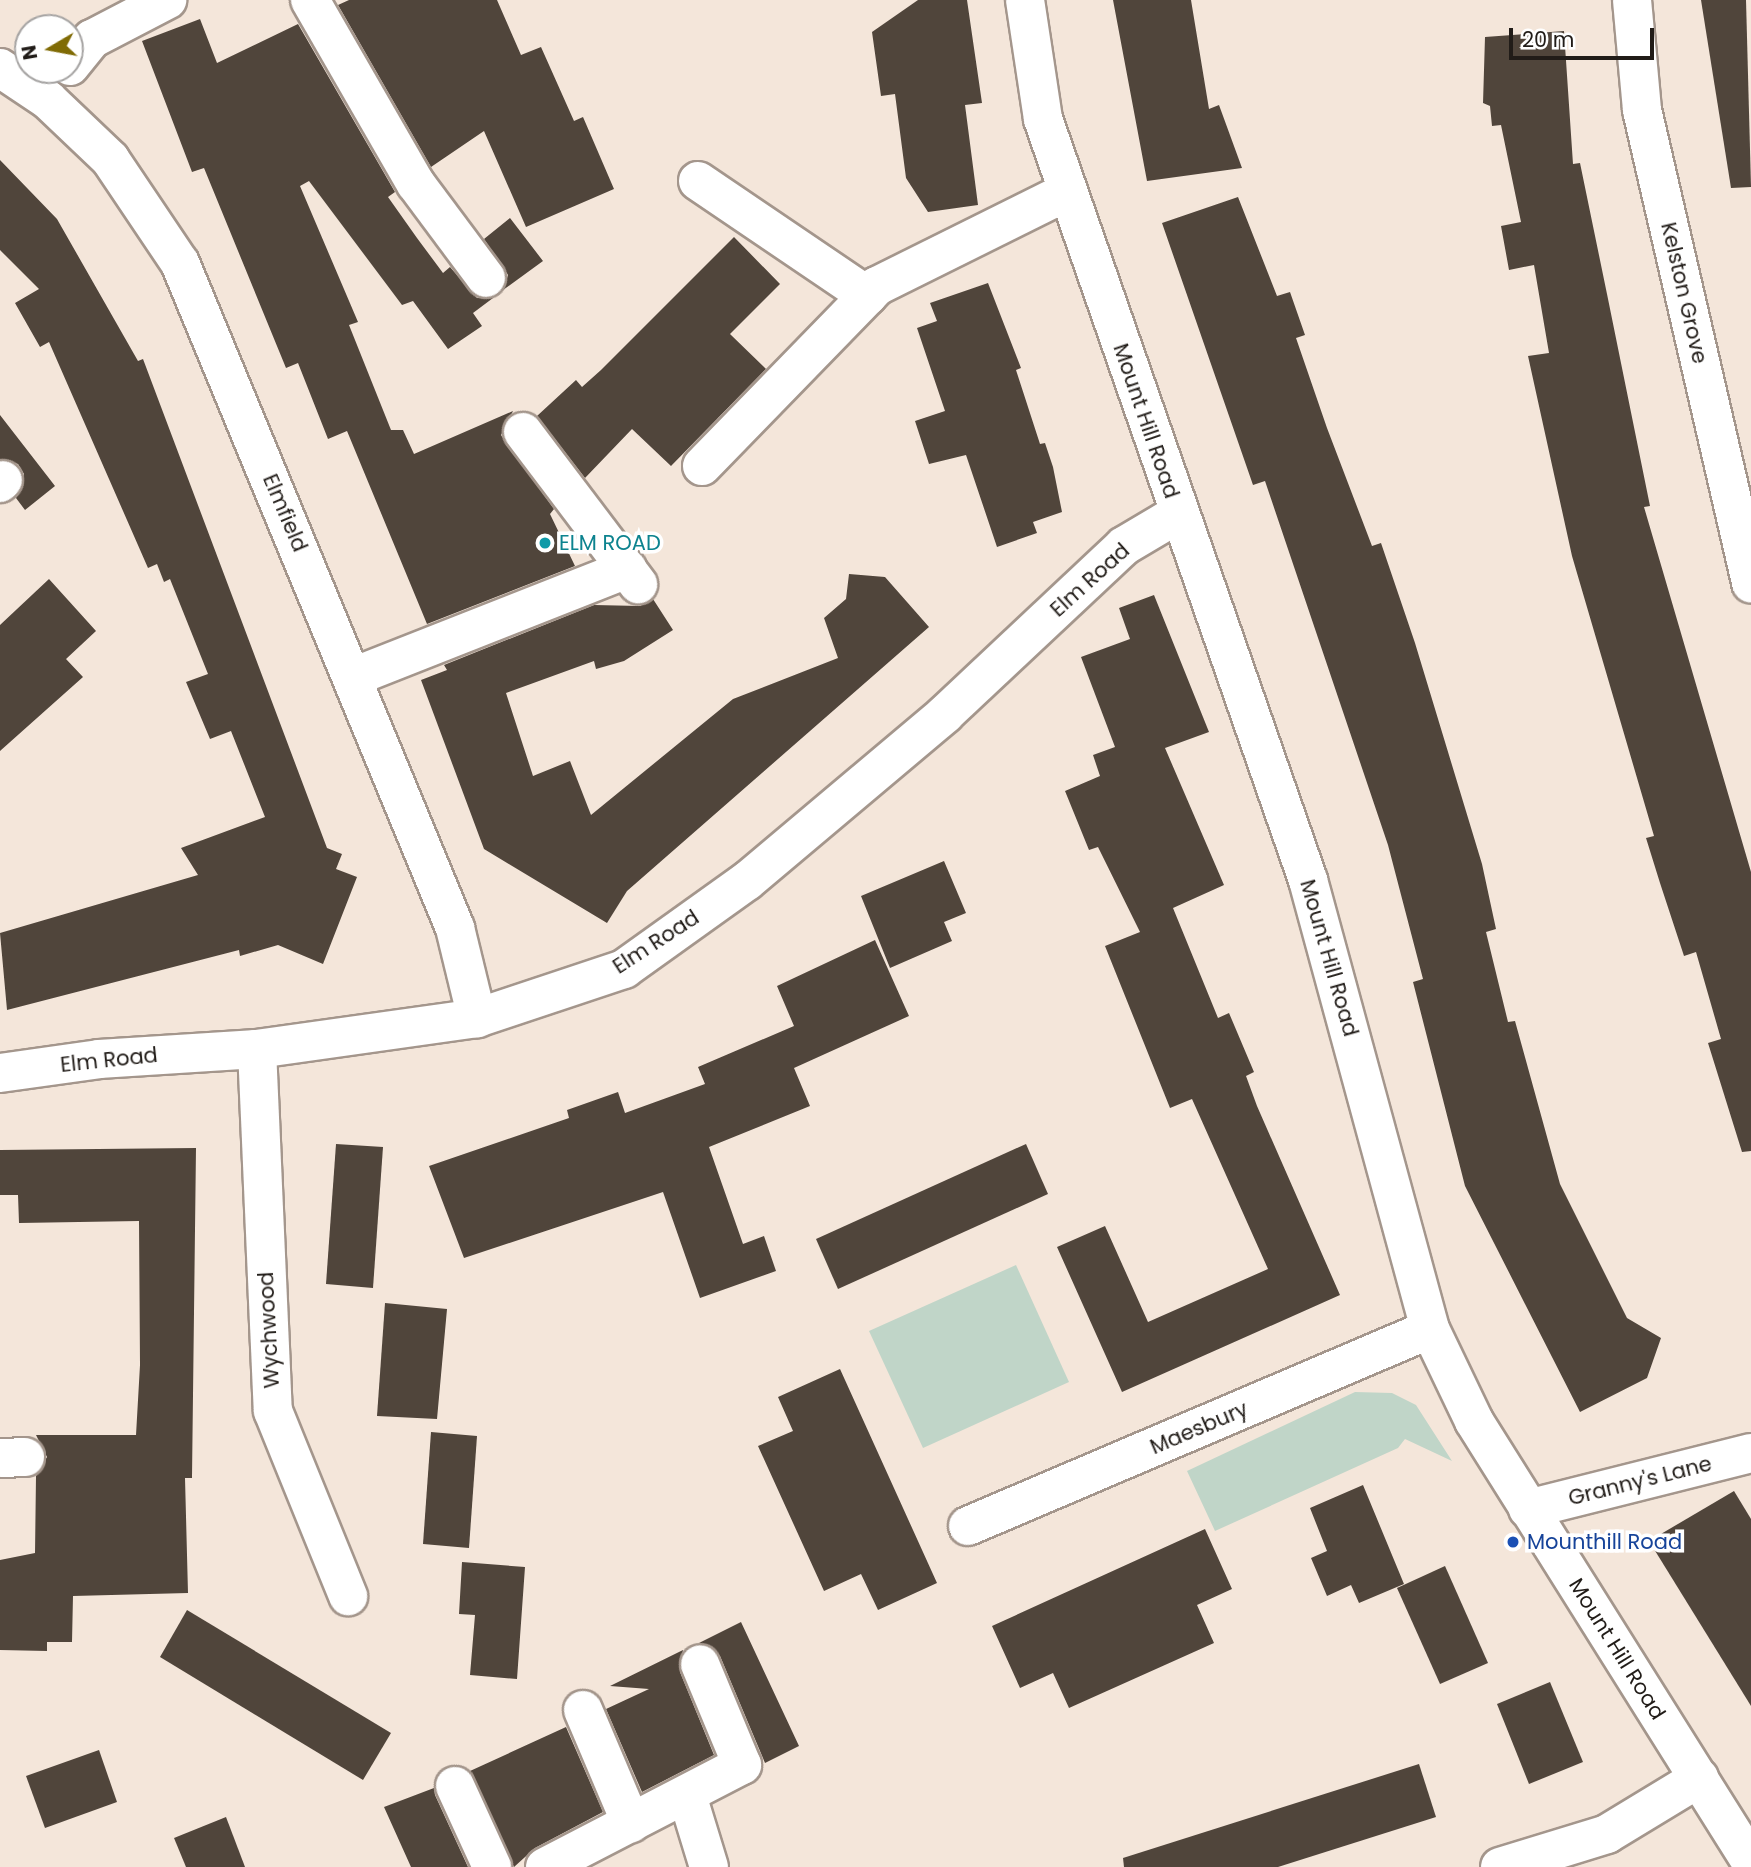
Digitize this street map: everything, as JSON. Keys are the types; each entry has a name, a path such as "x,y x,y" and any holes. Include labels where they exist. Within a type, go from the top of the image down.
{"street":[{"path":"84,49 92,38 167,0"},
{"path":"310,0 416,184 486,278"},
{"name":"Mount Hill Road","path":"1025,0 1043,119 1178,514 1308,880 1430,1329 1474,1421 1751,1862"},
{"name":"Kelston Grove","path":"1632,0 1642,110 1751,584"},
{"name":"Elmfield","path":"65,84 110,159 180,263 455,928 477,1018"},
{"path":"698,181 868,296"},
{"path":"702,466 868,296 1010,215 1068,191"},
{"path":"353,677 632,576 523,432"},
{"name":"Elm Road","path":"0,1073 99,1059 257,1049 477,1018 624,969 747,881 945,714 1124,546 1178,514"},
{"name":"Wychwood","path":"257,1049 273,1411 348,1596"},
{"name":"Maesbury","path":"968,1526 1430,1329"},
{"name":"Granny's Lane","path":"1528,1508 1751,1453"},
{"path":"545,1867 742,1765 700,1664"},
{"path":"583,1710 631,1823"},
{"path":"1500,1867 1607,1833 1699,1778"},
{"path":"455,1786 492,1867"},
{"path":"687,1795 709,1867"}],"green space":[{"path":"1016,1265 1069,1382 923,1448 869,1331"},
{"path":"1355,1392 1392,1393 1416,1405 1452,1461 1405,1439 1398,1448 1215,1531 1187,1471"}],"building":[{"path":"349,0 497,0 521,55 541,47 574,121 583,117 614,189 526,227 484,131 431,167 338,5"},
{"path":"918,0 967,0 982,103 965,105 978,205 928,212 906,178 895,94 881,96 872,32"},
{"path":"1113,0 1191,0 1209,109 1219,105 1242,168 1147,181"},
{"path":"1701,0 1746,0 1751,187 1731,188"},
{"path":"200,19 217,63 298,24 395,192 388,197 417,238 443,273 450,267 477,298 493,298 473,313 482,326 448,349 413,301 402,305 309,181 300,186 358,322 349,325 391,430 403,430 414,454 513,411 501,435 554,509 550,514 575,566 427,624 347,431 328,439 298,363 286,368 204,168 192,172 142,41"},
{"path":"1564,31 1573,164 1580,163 1650,506 1644,507 1751,872 1751,1151 1742,1152 1708,1043 1721,1039 1696,952 1684,956 1646,838 1654,836 1572,556 1528,356 1549,353 1534,265 1509,270 1501,226 1521,222 1501,125 1492,126 1490,106 1483,103 1485,37"},
{"path":"0,160 57,219 138,361 143,359 327,848 342,854 336,869 357,877 323,964 278,945 240,956 239,950 7,1010 0,933 198,875 181,848 265,817 231,731 210,739 186,682 208,674 170,579 164,582 157,564 148,568 49,342 40,347 15,303 39,289 0,250"},
{"path":"1238,197 1277,296 1290,292 1305,335 1296,338 1327,428 1372,546 1381,543 1415,643 1482,864 1496,929 1486,932 1508,1022 1515,1021 1560,1184 1627,1318 1661,1338 1647,1378 1580,1412 1465,1186 1413,982 1423,979 1388,845 1265,481 1253,485 1162,223"},
{"path":"510,218 543,261 503,290 508,275 484,239"},
{"path":"734,237 780,284 730,334 766,369 671,466 632,429 585,478 537,416 576,380 582,387 601,370"},
{"path":"988,283 1021,368 1016,370 1040,444 1045,443 1053,467 1062,512 1033,522 1037,533 997,547 966,455 929,464 915,421 945,411 917,328 937,321 930,303"},
{"path":"0,415 55,486 25,510 16,498 24,474 18,464 0,459"},
{"path":"849,574 885,577 929,627 627,891 607,923 484,849 421,680 447,670 444,665 594,605 640,606 653,599 673,630 624,661 596,669 594,661 506,693 533,776 570,761 591,815 733,699 838,658 824,618 846,599"},
{"path":"49,579 96,631 66,659 83,677 0,751 0,625"},
{"path":"1154,595 1209,732 1165,748 1224,885 1173,908 1218,1018 1229,1013 1254,1072 1246,1076 1257,1106 1340,1295 1122,1392 1057,1247 1105,1226 1148,1322 1268,1269 1192,1099 1170,1108 1105,946 1140,932 1098,847 1089,850 1065,791 1100,776 1093,755 1115,747 1081,657 1130,639 1119,608"},
{"path":"944,861 966,913 944,922 952,941 890,968 861,896"},
{"path":"875,940 909,1016 794,1068 810,1106 709,1147 743,1244 764,1236 776,1271 700,1298 663,1192 464,1258 429,1166 569,1118 567,1110 618,1092 625,1113 705,1084 698,1067 794,1026 777,986"},
{"path":"336,1144 383,1147 373,1288 326,1284"},
{"path":"1026,1144 1048,1194 838,1289 816,1239"},
{"path":"196,1148 192,1478 185,1478 188,1593 73,1596 72,1642 47,1642 47,1651 0,1650 0,1560 35,1553 36,1476 47,1457 36,1435 136,1435 140,1365 139,1221 19,1223 18,1195 0,1195 0,1150"},
{"path":"385,1303 447,1309 437,1419 377,1416"},
{"path":"840,1369 937,1583 878,1610 861,1574 824,1591 758,1446 793,1431 778,1397"},
{"path":"431,1432 477,1436 469,1548 423,1544"},
{"path":"1363,1485 1404,1584 1359,1603 1351,1585 1327,1596 1311,1558 1327,1551 1310,1508"},
{"path":"1734,1491 1751,1519 1751,1706 1649,1541"},
{"path":"1205,1529 1232,1589 1197,1605 1214,1643 1069,1708 1053,1673 1020,1688 992,1626"},
{"path":"462,1562 525,1567 517,1679 470,1675 475,1615 459,1614"},
{"path":"1445,1566 1488,1663 1440,1684 1397,1588"},
{"path":"187,1610 391,1733 363,1780 160,1657"},
{"path":"741,1622 799,1746 765,1763 720,1656 699,1643"},
{"path":"683,1650 680,1672 714,1755 642,1792 606,1709 649,1689 610,1686"},
{"path":"1550,1682 1583,1762 1529,1784 1497,1704"},
{"path":"566,1727 603,1812 535,1848 514,1867 470,1771"},
{"path":"99,1750 117,1802 45,1828 26,1776"},
{"path":"1419,1764 1436,1817 1278,1867 1124,1867 1123,1858"},
{"path":"434,1788 468,1867 411,1867 384,1807"},
{"path":"226,1817 245,1867 186,1867 174,1838"}],"place":[{"name":"ELM ROAD","path":"545,543"},
{"name":"Mounthill Road","path":"1513,1542"}]}
